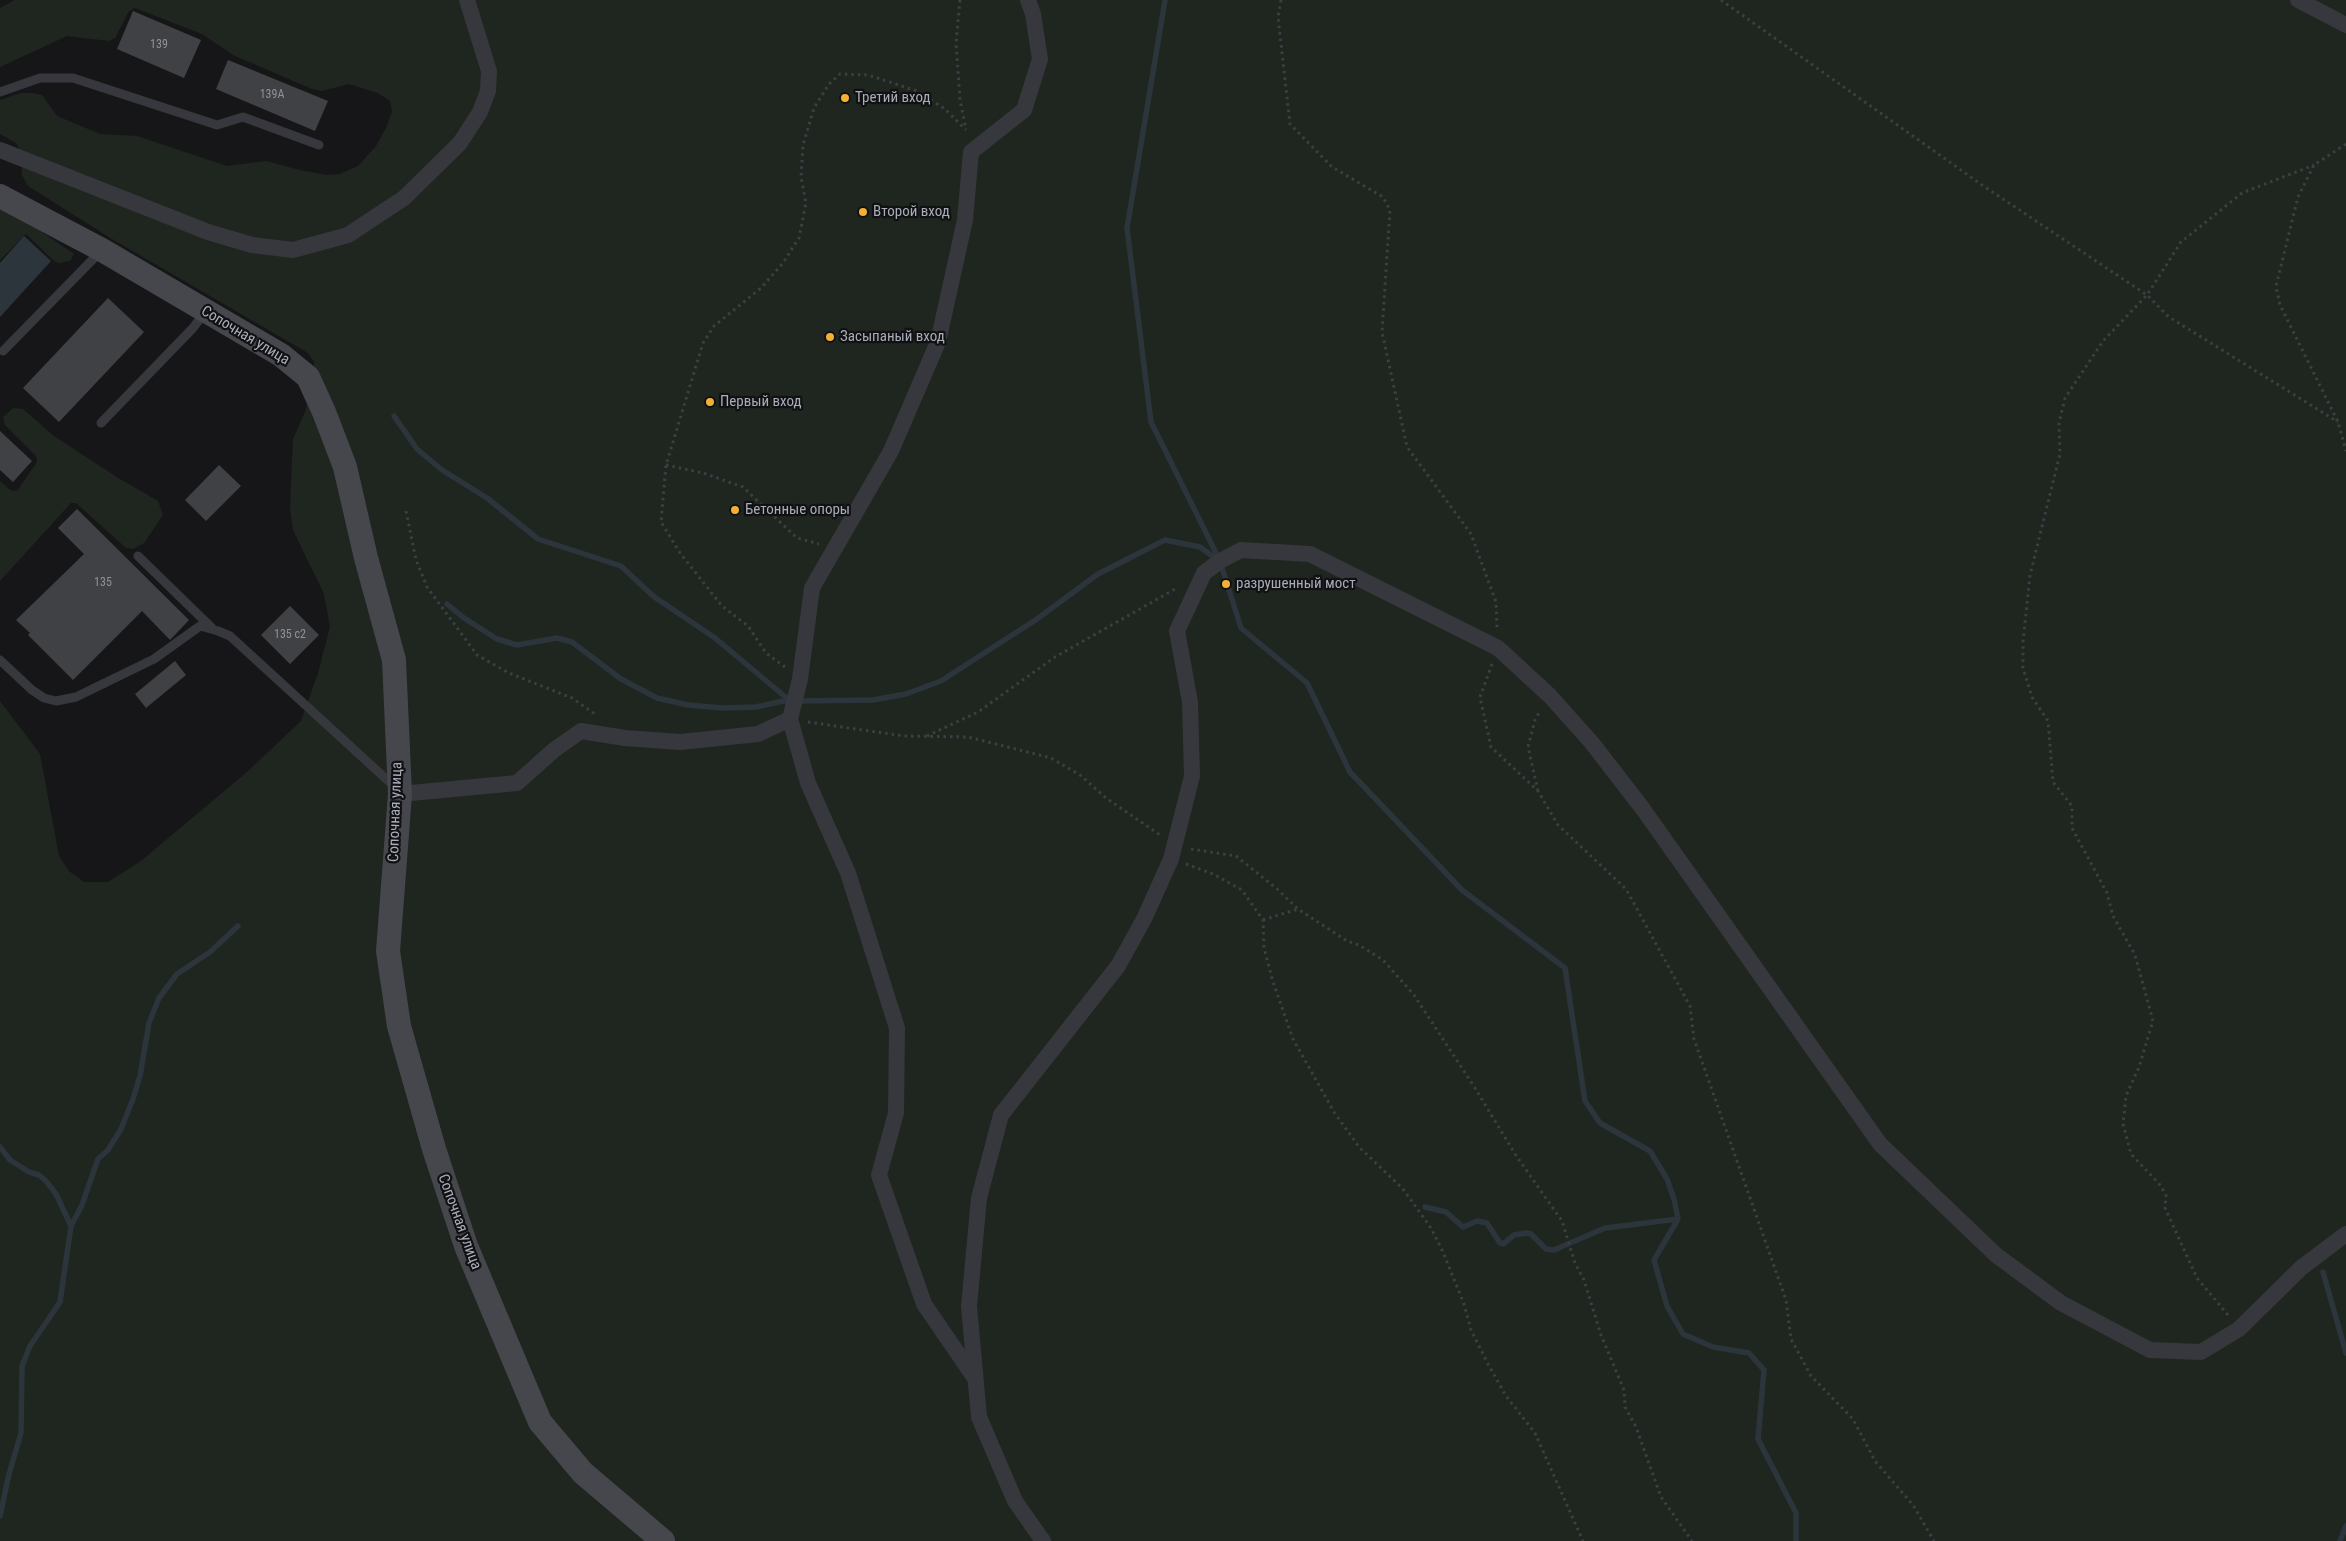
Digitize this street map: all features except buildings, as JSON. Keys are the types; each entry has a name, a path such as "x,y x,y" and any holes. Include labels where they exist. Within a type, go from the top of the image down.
{"main road":[{"name":"Сопочная улица","path":"0,196 102,250 281,355 308,377 345,467 366,558 394,660 400,793 388,951 400,1026 434,1149 466,1246 540,1422 583,1473 663,1541"}],"street":[{"path":"0,150 190,225 252,245 293,250 348,235 404,198 460,143 480,112 488,91 488,71 467,0"},
{"path":"975,1379 924,1304 878,1175 896,1113 897,1028 848,873 808,783 790,719 800,678 812,588 891,451 938,342 965,220 970,152 1024,110 1040,59 1033,14 1028,0"},
{"path":"2298,0 2346,25"},
{"path":"1044,1541 1015,1501 979,1417 969,1306 978,1208 1001,1115 1118,966 1144,920 1173,852 1192,776 1190,702 1178,631 1204,573 1240,550 1310,554 1498,648 1550,696 1592,743 1643,809 1880,1144 1996,1255 2061,1302 2150,1350 2201,1352 2239,1329 2301,1268 2346,1234"},
{"path":"400,793 517,783 554,750 581,731 624,738 680,742 758,734 790,719"}],"lane":[{"path":"0,92 40,78 73,78 217,125 243,118 319,145"},
{"path":"3,351 102,250"},
{"path":"101,423 193,328 206,312"},
{"path":"138,556 214,630"},
{"path":"0,660 32,690 44,698 56,701 76,697 154,659 200,626 214,630 230,636 400,793"}],"path":[{"path":"960,0 956,43 960,100 970,152"},
{"path":"1281,0 1278,17 1290,124 1332,167 1383,197 1390,210 1382,332 1407,448 1471,534 1496,602 1498,648 1480,697 1491,747 1538,791 1558,825 1626,889 1690,1006 1694,1039 1786,1300 1791,1339 1811,1376 1853,1420 1875,1460 1913,1505 1934,1541"},
{"path":"1721,0 1982,185 2147,295 2169,317 2338,422"},
{"path":"800,678 766,653 748,626 722,606 675,545 661,522 666,465 703,343 709,332 737,306 761,288 783,263 799,238 806,203 801,177 803,145 814,108 829,84 840,74 868,75 917,91 945,109 966,130"},
{"path":"2239,1329 2197,1278 2166,1208 2166,1195 2160,1185 2131,1154 2123,1124 2126,1096 2139,1067 2152,1021 2135,955 2113,916 2106,893 2072,828 2072,806 2053,782 2048,721 2032,697 2023,668 2023,642 2030,575 2060,454 2059,423 2065,398 2103,341 2147,295 2181,242 2242,193 2314,165 2346,144"},
{"path":"2314,165 2298,197 2276,286 2280,305 2338,422 2346,451"},
{"path":"666,465 703,472 743,487 798,538 834,549"},
{"path":"406,511 416,560 428,588 477,655 509,673 572,698 600,718"},
{"path":"926,737 978,712 1055,657 1204,573"},
{"path":"1538,791 1528,747 1535,720 1550,696"},
{"path":"790,719 878,733 968,738 1051,758 1080,776 1173,852 1242,890 1263,920 1264,948 1270,974 1293,1039 1334,1112 1359,1147 1403,1189 1431,1228 1443,1252 1472,1330 1488,1364 1506,1396 1535,1433 1583,1541"},
{"path":"1173,852 1236,856 1277,889 1298,909 1347,941 1359,945 1383,960 1414,995 1475,1088 1515,1154 1562,1221 1575,1263 1584,1280 1601,1335 1624,1390 1625,1407 1636,1427 1661,1497 1692,1541"},
{"path":"1263,920 1298,909"}],"shaded area":[{"path":"15,0 2346,0 2346,1541 0,1541 0,701 40,754 59,856 69,871 84,882 108,882 141,861 247,772 301,721 318,673 330,627 324,594 293,530 290,509 293,439 305,412 314,371 314,362 308,353 112,239 28,186 22,175 21,152 16,143 0,134 0,100 21,93 42,95 57,116 100,134 137,136 227,166 266,161 327,175 340,174 358,166 376,146 392,112 390,101 378,93 349,84 322,91 312,89 233,55 202,34 135,8 129,11 115,38 109,41 67,36 0,67 0,8"},
{"path":"0,207 32,225 74,254 70,261 58,263 53,260 26,234 0,260"},
{"path":"24,236 51,261 0,317 0,263"},
{"path":"13,408 23,409 54,436 115,476 158,501 163,515 144,543 133,549 126,548 76,503 71,503 0,581 0,481 10,490 17,491 37,462 36,456 5,425 3,417"}],"waterway":[{"path":"1165,0 1127,228 1151,422 1220,561 1241,628 1307,683 1350,772 1462,890 1565,968 1585,1101 1600,1123 1650,1151 1667,1179 1674,1199 1678,1219 1654,1260 1667,1306 1683,1334 1713,1347 1749,1353 1764,1370 1758,1439 1796,1513 1796,1541"},
{"path":"394,416 417,449 442,470 487,498 538,539 621,566 653,596 715,638 789,700"},
{"path":"797,701 873,700 906,694 941,681 1037,619 1098,574 1165,540 1200,547 1219,561"},
{"path":"447,604 464,618 497,639 517,645 557,638 572,642 621,679 657,698 688,705 723,708 756,707 788,700"},
{"path":"0,1516 9,1474 21,1433 22,1366 30,1346 60,1302 71,1226 82,1205 98,1159 108,1150 121,1129 133,1099 140,1076 149,1023 159,998 177,974 210,952 238,926"},
{"path":"0,1147 10,1160 29,1172 39,1175 46,1181 56,1194 71,1226"},
{"path":"1425,1207 1446,1212 1463,1227 1477,1221 1487,1223 1500,1243 1503,1244 1514,1235 1527,1233 1531,1234 1546,1249 1554,1250 1605,1228 1678,1219"},
{"path":"2323,1272 2346,1353"},
{"path":"2340,1541 2346,1526"}],"place":[{"name":"Третий вход","path":"845,98"},
{"name":"Второй вход","path":"863,212"},
{"name":"Засыпаный вход","path":"830,337"},
{"name":"Первый вход","path":"710,402"},
{"name":"Бетонные опоры","path":"735,510"},
{"name":"разрушенный мост","path":"1226,584"}]}
